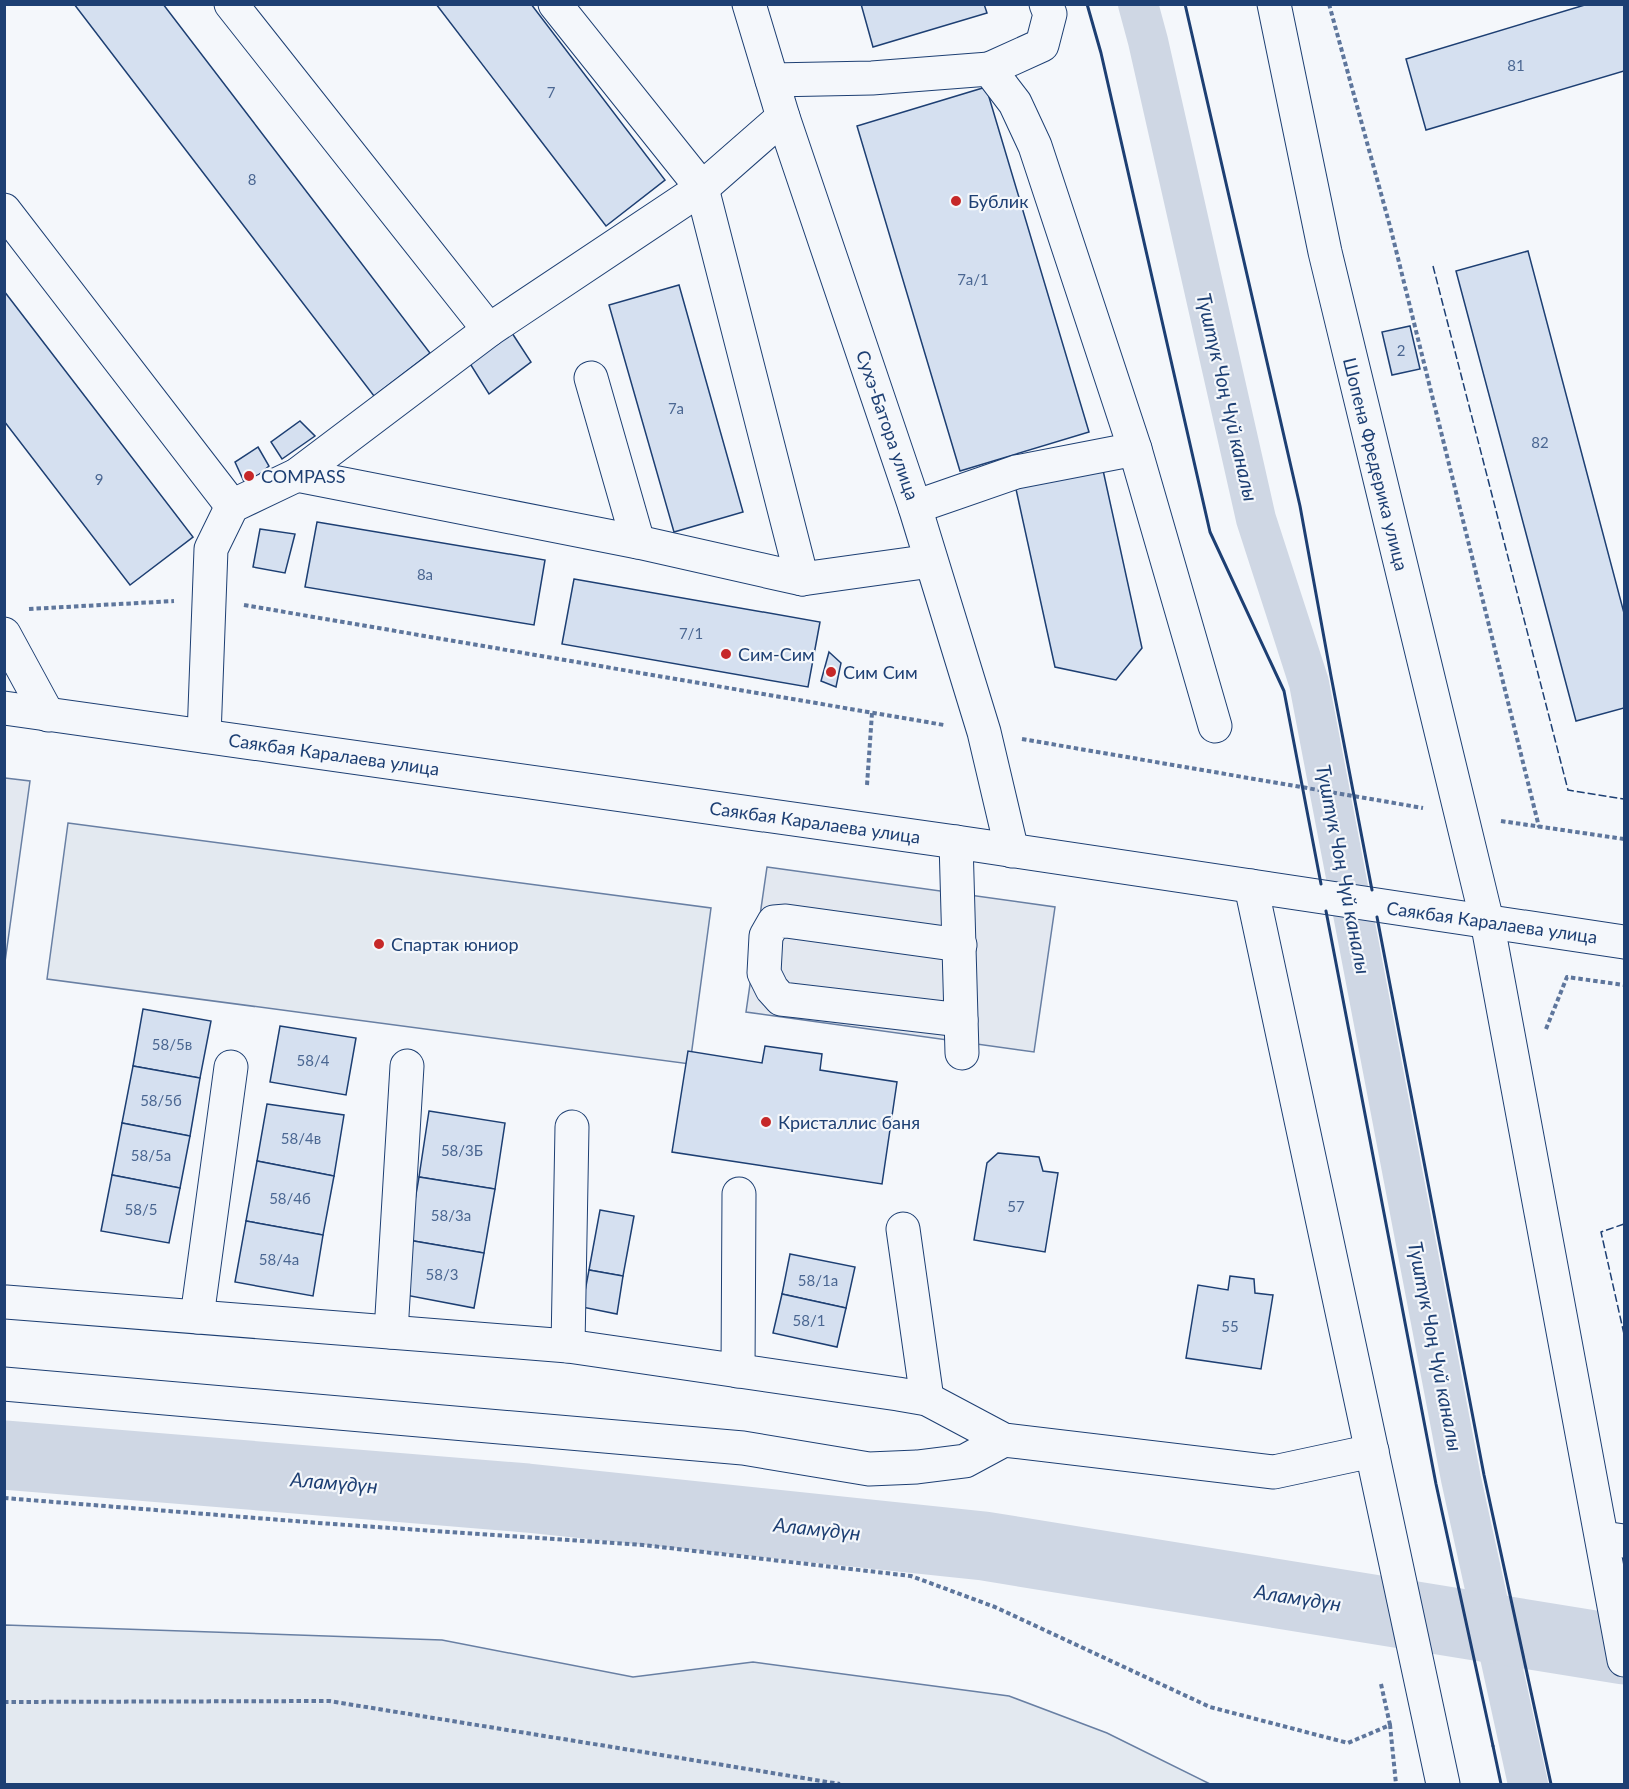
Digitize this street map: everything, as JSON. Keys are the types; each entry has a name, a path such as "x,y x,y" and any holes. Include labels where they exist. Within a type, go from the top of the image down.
{"main road":[{"path":"231,4 489,330"},
{"path":"555,4 702,188 802,579"},
{"name":"Сухэ-Батора улица","path":"749,4 783,117 915,507 984,732 1012,851"},
{"path":"772,80 872,78 989,69 1042,45 1050,14 1046,4"},
{"name":"Шопена Фредерика улица","path":"1274,4 1325,252 1486,921 1614,1540 1624,1660"},
{"path":"989,69 1015,103 1035,146 1135,449 1215,726"},
{"path":"204,736 211,549 232,506 297,475 489,330 702,188 783,117"},
{"path":"4,210 232,506"},
{"path":"591,378 638,542"},
{"path":"915,507 1016,472 1135,449"},
{"path":"297,475 638,542 802,579 931,561"},
{"path":"4,634 48,715"},
{"name":"Саякбая Каралаева улица","path":"4,708 956,842 1624,942"},
{"path":"956,842 962,1053"},
{"path":"1251,886 1443,1785"},
{"path":"960,945 786,921 774,922 766,936 764,973 772,989 781,999 961,1020"},
{"path":"391,1332 408,1066"},
{"path":"197,1317 231,1067"},
{"path":"568,1346 572,1127"},
{"path":"738,1371 739,1194"},
{"path":"903,1229 927,1399"},
{"path":"6,1302 568,1346 927,1399 1004,1440 1274,1472 1372,1451"},
{"path":"4,1384 743,1448 869,1469 917,1467 965,1461 1004,1440"}],"path":[{"path":"1329,4 1391,230 1539,827 1624,839"},
{"path":"27,609 209,599 1461,814"},
{"path":"867,785 872,712"},
{"path":"1567,977 1624,985"},
{"path":"4,1498 332,1524 644,1545 911,1576 995,1607 1210,1707 1347,1743 1389,1725 1396,1785"},
{"path":"4,1702 329,1701 840,1785"}],"shaded area":[{"path":"4,778 30,781 5,962"},
{"name":"Спартак юниор","path":"68,823 711,908 690,1064 47,979"},
{"path":"767,867 1055,907 1034,1052 746,1012"},
{"path":"5,1625 442,1640 633,1677 753,1662 1009,1696 1107,1733 1210,1784 5,1784"}],"building":[{"path":"74,4 163,4 430,353 374,396"},
{"path":"436,4 531,4 665,180 606,226"},
{"path":"861,4 984,4 987,13 873,47"},
{"path":"1588,4 1624,4 1624,71 1426,130 1406,59"},
{"path":"986,87 1089,432 960,471 857,126"},
{"path":"1528,251 1624,613 1624,708 1576,721 1456,271"},
{"path":"679,285 743,512 674,532 609,305"},
{"path":"4,291 193,537 130,585 4,421"},
{"path":"1410,326 1420,369 1392,375 1382,332"},
{"path":"512,333 531,362 489,394 469,362"},
{"path":"300,421 315,436 282,459 271,442"},
{"name":"COMPASS","path":"258,447 269,466 246,486 235,462"},
{"path":"1101,461 1142,648 1116,680 1055,667 1014,480"},
{"path":"317,522 545,560 534,625 305,587"},
{"path":"260,529 295,534 285,573 253,567"},
{"path":"574,579 820,622 808,687 562,644"},
{"name":"Сим Сим","path":"829,652 841,663 836,687 821,681"},
{"path":"143,1009 211,1021 200,1078 133,1066"},
{"path":"280,1026 356,1038 346,1095 270,1082"},
{"path":"765,1046 822,1054 820,1070 897,1082 882,1184 672,1152 688,1051 762,1063"},
{"path":"133,1066 200,1078 190,1136 122,1123"},
{"path":"267,1104 344,1115 334,1176 257,1161"},
{"path":"429,1111 505,1123 495,1189 419,1177"},
{"path":"122,1123 190,1136 180,1188 112,1175"},
{"path":"998,1153 1039,1157 1043,1171 1058,1173 1045,1252 974,1240 987,1163"},
{"path":"257,1161 334,1176 323,1235 246,1221"},
{"path":"112,1175 180,1188 169,1243 101,1231"},
{"path":"419,1177 495,1189 484,1253 408,1240"},
{"path":"600,1210 634,1216 623,1276 589,1270"},
{"path":"246,1221 323,1235 313,1296 235,1282"},
{"path":"408,1240 484,1253 474,1308 400,1294"},
{"path":"790,1254 855,1267 846,1308 782,1294"},
{"path":"589,1270 623,1276 617,1314 582,1307"},
{"path":"1230,1276 1254,1279 1255,1293 1273,1295 1261,1369 1186,1358 1198,1285 1228,1290"},
{"path":"782,1294 846,1308 837,1347 773,1333"}],"waterway":[{"name":"Түштүк Чоң Чүй каналы","path":"1138,4 1256,519 1309,683 1461,1479 1528,1784"},
{"name":"Аламүдүн","path":"4,1455 527,1498 984,1546 1624,1650"}],"fence":[{"path":"1433,266 1568,790 1624,799"},
{"path":"1624,1224 1601,1232 1624,1334"}],"wall":[{"path":"1087,4 1101,53 1210,532 1284,691 1321,884"},
{"path":"1185,4 1300,506 1372,890"},
{"path":"1326,911 1436,1484 1493,1746"},
{"path":"1377,917 1484,1475 1551,1784"},
{"path":"1493,1746 1501,1784"}],"place":[{"name":"Бублик","path":"956,201"},
{"name":"COMPASS","path":"249,476"},
{"name":"Сим-Сим","path":"726,654"},
{"name":"Сим Сим","path":"831,672"},
{"name":"Спартак юниор","path":"379,944"},
{"name":"Кристаллис баня","path":"766,1122"}]}
